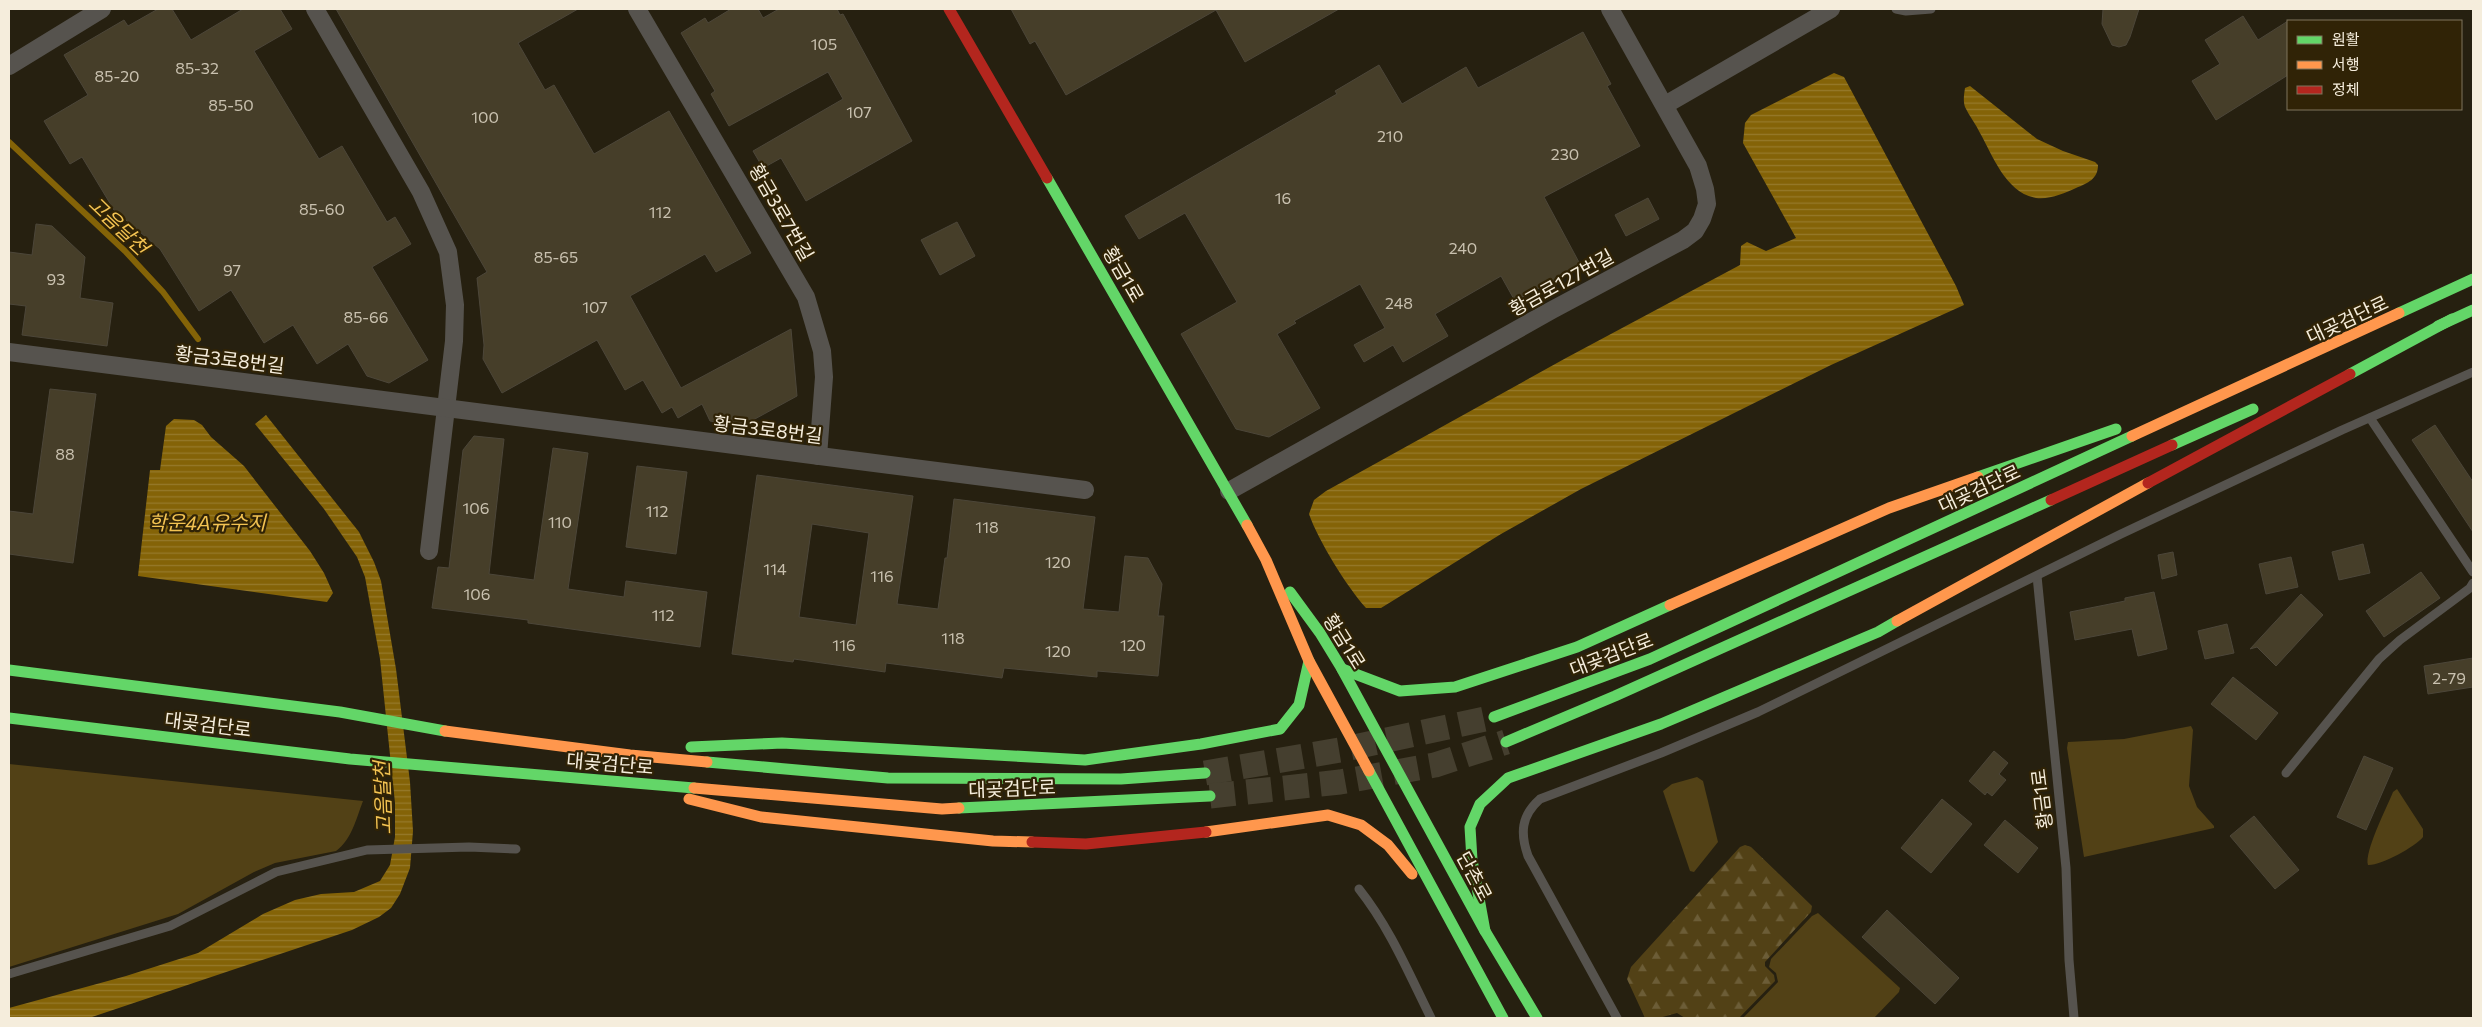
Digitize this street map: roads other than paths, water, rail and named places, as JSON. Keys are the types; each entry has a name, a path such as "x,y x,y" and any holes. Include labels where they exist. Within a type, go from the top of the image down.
{"main road":[{"name":"황금1로","path":"949,9 1229,491 1266,560 1309,661 1453,925"},
{"name":"대곶검단로","path":"1494,717 1650,659 2473,279"},
{"path":"2291,392 2473,310"},
{"path":"1485,931 1472,860 1470,827 1480,804 1508,778 1661,724 1878,632 2452,320"},
{"path":"1342,668 1400,691 1455,687 1577,647 1889,508 2257,379"},
{"name":"대곶검단로","path":"1506,742 1624,692 2264,404"},
{"name":"황금1로","path":"1266,560 1320,633 1342,668 1386,747"},
{"path":"603,751 782,743 1084,760 1201,744 1280,729 1299,705 1309,661"},
{"name":"대곶검단로","path":"9,670 340,712 422,728 603,751 888,778 1121,779 1205,773"},
{"name":"대곶검단로","path":"9,718 350,759 942,809 1210,796"},
{"name":"단촌로","path":"1386,747 1485,931 1537,1018"},
{"path":"616,781 761,817 993,840 1086,844 1232,829 1328,815 1361,825 1388,845 1453,925 1503,1018"}],"street":[{"path":"9,66 102,9"},
{"path":"316,9 421,192 448,252 455,304 454,341 429,551"},
{"name":"황금3로7번길","path":"637,9 806,297 822,351 824,377 818,456"},
{"name":"황금로127번길","path":"1229,491 1552,310 1660,253 1695,231 1702,219 1707,204 1706,189 1698,166 1610,9"},
{"path":"1665,105 1831,9"},
{"name":"황금3로8번길","path":"9,352 1085,490"}],"lane":[{"path":"1896,9 1931,9"},
{"path":"1617,1018 1528,856 1523,842 1522,829 1530,808 1540,799 1731,724 2128,530 2473,372"},
{"path":"2370,418 2473,572"},
{"name":"황금1로","path":"2037,576 2066,868 2068,960 2074,1018"},
{"path":"2286,773 2379,659 2400,640 2470,588 2473,583"},
{"path":"1897,622 1906,638"},
{"path":"9,974 170,926 276,872 367,850 421,847 516,849"},
{"path":"1359,890 1375,909 1431,1018"}],"water":[{"path":"1834,73 1844,77 1956,286 1964,305 1831,365 1581,489 1501,534 1381,608 1366,608 1342,576 1313,525 1309,514 1314,500 1326,491 1566,358 1740,265 1741,246 1747,242 1766,251 1796,238 1743,143 1745,123 1751,115"},
{"path":"1970,86 2037,139 2063,151 2095,162 2098,165 2098,170 2094,177 2088,182 2062,194 2046,198 2026,195 2016,189 2002,172 1965,107 1965,88"},
{"path":"266,415 359,532 381,581 396,669 410,782 413,831 410,868 400,894 391,908 379,917 352,930 89,1018 9,1018 9,1008 126,976 198,953 263,914 295,900 321,894 354,892 380,881 390,865 395,837 395,803 380,659 365,577 357,557 324,509 255,424"},
{"name":"학운4A유수지","path":"174,419 194,420 202,425 211,437 244,466 310,551 324,573 333,593 327,602 138,576 150,470 160,470 166,426"}],"waterway":[{"name":"고음달천","path":"9,142 125,251 163,292 198,339"}],"tunnel":[{"path":"1205,773 1340,750 1494,717"},
{"path":"1210,796 1340,782 1435,765 1506,742"}]}
